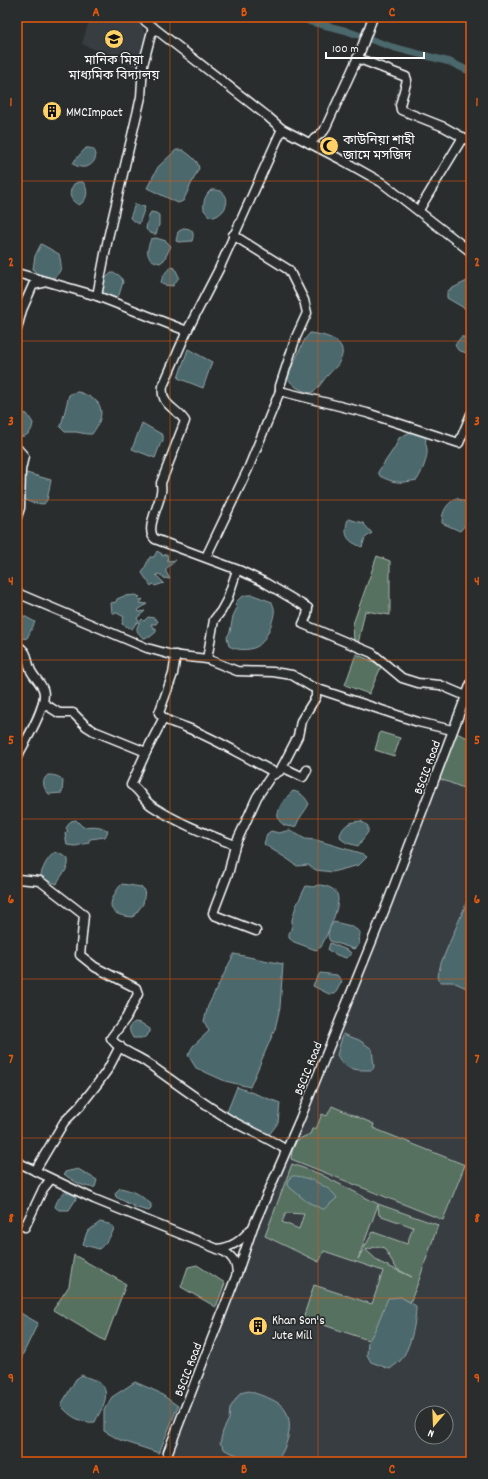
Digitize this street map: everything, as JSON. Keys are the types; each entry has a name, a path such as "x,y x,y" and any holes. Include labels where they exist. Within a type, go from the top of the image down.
{"street":[{"path":"140,17 267,116 282,130 342,160 381,182 419,210 471,252"},
{"path":"309,143 324,131 358,57 372,17"},
{"path":"97,296 108,238 141,97 143,65 153,27"},
{"path":"358,57 406,77 407,80 400,105 401,110 444,127 471,142"},
{"path":"282,130 243,217 187,331 163,386 162,392 164,401 181,415 185,421 161,482 161,493 151,528 152,535 155,539 206,557 264,582 308,608 303,624 372,653 402,678 418,683 440,685 466,696"},
{"path":"419,210 463,137"},
{"path":"206,557 248,469 280,391 280,386 296,337 307,313 304,300 289,270 233,235"},
{"path":"17,273 97,296 187,331"},
{"path":"17,329 22,310 33,285 45,282"},
{"path":"280,391 367,413 459,443 471,414"},
{"path":"17,448 24,456 21,470 20,508 17,517"},
{"path":"207,659 214,620 227,600 237,570"},
{"path":"17,593 147,648 176,655 207,659 237,671 273,672 292,675 316,688 418,722 452,730"},
{"path":"17,645 28,655 31,671 44,690 43,703 36,721 17,757"},
{"path":"176,655 173,674 159,712 164,719 186,727 279,770 303,777 307,770"},
{"name":"BSCIC Road","path":"167,1462 168,1452 237,1274 253,1227 387,904 471,683"},
{"path":"256,931 214,915 213,913 229,871 235,845 257,797 271,776 279,770 298,736 301,721 316,697 316,688"},
{"path":"43,703 59,713 73,713 86,726 146,752"},
{"path":"164,719 146,752 131,785 138,789 145,802 161,812 189,826 235,845"},
{"path":"17,878 40,882 84,915 80,955 95,967 136,988 138,994 126,1018 112,1038 120,1046 226,1117 286,1150"},
{"path":"35,1171 64,1122 80,1106 98,1083 108,1069 120,1046"},
{"path":"17,1162 94,1199 218,1249 231,1256 236,1262 237,1274"},
{"path":"24,1227 50,1178"},
{"path":"218,1249 232,1246 240,1241 253,1227"}],"shaded area":[{"name":"মানিক মিয়া মাধ্যমিক বিদ্যালয়","path":"90,17 133,17 141,24 146,35 135,67 82,44"},
{"path":"438,778 471,791 471,1462 170,1462 169,1459 283,1164"}],"green space":[{"path":"377,556 390,561 390,615 365,611 358,644 354,642 353,624"},
{"path":"356,654 374,662 381,667 369,694 345,685"},
{"path":"380,732 400,738 394,756 375,750"},
{"path":"456,733 471,739 471,791 438,778"},
{"path":"332,1106 374,1124 373,1128 465,1165 443,1220 291,1159 292,1151 297,1140 310,1134 312,1129 316,1129 322,1114 327,1116"},
{"path":"292,1164 320,1174 378,1204 438,1225 419,1280 392,1348 303,1318 314,1285 372,1304 383,1271 324,1251 319,1262 265,1236","holes":["378,1205 379,1215 413,1227 407,1244 373,1232 358,1259","286,1213 304,1214 299,1229 282,1222","378,1246 384,1248 397,1269 412,1277 379,1262 366,1250"]},
{"path":"74,1255 126,1284 105,1341 53,1310 69,1286"},
{"path":"197,1265 225,1283 216,1307 181,1287 188,1267"}],"water":[{"path":"86,148 95,151 96,156 91,164 87,167 80,167 73,164 75,160"},
{"path":"176,150 183,150 191,156 197,162 199,168 183,201 178,203 147,188 158,167"},
{"path":"83,182 87,191 86,198 79,205 71,199 70,196 74,184"},
{"path":"211,190 218,190 223,193 227,200 224,210 214,217 209,216 204,210 205,199"},
{"path":"135,204 145,207 139,224 130,218"},
{"path":"151,212 159,215 159,225 156,234 150,233 146,229 148,217"},
{"path":"183,228 192,231 192,241 176,241 178,232"},
{"path":"156,238 166,241 171,246 164,260 160,263 152,260 148,254 148,247 151,239"},
{"path":"41,244 59,254 61,268 52,279 37,274 33,269 35,256"},
{"path":"171,267 175,268 179,277 173,286 164,285 161,282 165,273"},
{"path":"111,273 118,275 123,282 119,295 112,300 101,293 104,280"},
{"path":"471,279 470,308 464,308 447,298 447,293 449,290"},
{"path":"310,333 329,337 339,343 342,348 340,361 311,393 297,388 287,377 305,339"},
{"path":"461,337 471,339 471,352 469,354 458,350 455,345"},
{"path":"188,349 212,362 203,388 178,378"},
{"path":"78,392 95,400 100,407 100,419 92,434 65,432 60,427 69,395"},
{"path":"20,412 27,414 33,423 28,434 24,436 17,436 17,413"},
{"path":"142,423 163,435 163,442 161,442 155,458 132,449"},
{"path":"412,431 426,437 427,457 417,480 398,482 380,476 378,472 395,447 399,438"},
{"path":"23,472 51,480 47,500 44,504 32,503 21,498"},
{"path":"456,498 468,503 471,511 467,523 460,531 442,523 445,509"},
{"path":"348,519 363,523 372,533 365,538 362,547 350,540 346,534"},
{"path":"157,551 162,554 162,556 167,554 168,561 176,560 166,569 170,579 164,578 159,574 156,575 164,583 155,586 153,584 151,586 142,573 150,557 154,557"},
{"path":"136,595 140,597 138,598 140,600 143,599 140,603 147,604 138,610 139,612 145,611 137,618 139,622 136,623 132,629 122,624 124,617 117,613 112,613 111,603 116,602 117,599 124,596"},
{"path":"247,595 253,595 272,602 274,612 269,630 263,641 256,647 249,649 238,649 229,646 227,637 230,632 233,616 237,608 235,605 240,598"},
{"path":"24,616 35,622 27,638 22,639 17,637 17,617"},
{"path":"148,617 154,618 158,621 156,624 151,624 153,628 156,628 156,632 150,637 143,638 138,633 137,627 142,619 144,621"},
{"path":"48,775 57,776 62,779 62,793 49,794 47,792 44,787 44,779"},
{"path":"293,791 303,796 309,804 296,826 290,827 284,825 280,821 278,812 283,802"},
{"path":"76,820 83,827 93,826 108,831 105,837 90,839 88,843 76,846 67,845 65,833 68,831 66,828 71,821"},
{"path":"361,821 368,826 368,832 358,846 347,843 341,839 340,835 346,826 354,822"},
{"path":"290,830 305,839 316,840 363,854 367,857 359,865 332,872 316,870 308,865 297,866 264,844 267,834 271,831 279,833"},
{"path":"55,852 68,859 68,867 57,884 40,878 45,864"},
{"path":"122,884 141,887 145,890 143,904 133,917 122,916 114,912 112,909 111,905 114,895 119,886"},
{"path":"318,885 331,888 337,894 338,899 330,928 321,947 316,950 294,942 289,938 289,934 296,906 306,886 313,887"},
{"path":"471,892 471,990 453,982 440,982 438,976 441,963"},
{"path":"334,922 351,926 360,932 359,945 354,949 330,941 328,936 329,931"},
{"path":"330,943 349,951 351,955 346,958 328,950"},
{"path":"234,954 283,964 280,1007 275,1029 250,1087 225,1081 196,1068 188,1055 193,1046 209,1031 204,1021 208,1006"},
{"path":"320,973 337,975 342,981 335,994 329,994 313,986"},
{"path":"135,1022 141,1023 150,1029 150,1032 144,1038 133,1038 130,1033 130,1027"},
{"path":"343,1034 359,1040 372,1049 374,1067 372,1070 361,1070 348,1067 340,1060 337,1055"},
{"path":"237,1087 280,1103 278,1123 268,1136 250,1127 227,1112"},
{"path":"78,1169 97,1180 95,1187 87,1187 64,1174 65,1172"},
{"path":"292,1176 304,1177 317,1182 334,1194 337,1198 322,1209 306,1201 287,1185 288,1180"},
{"path":"120,1188 133,1192 144,1198 151,1204 151,1209 149,1211 137,1208 116,1197 115,1193"},
{"path":"68,1190 76,1194 76,1199 69,1210 59,1210 55,1207 57,1202 61,1195"},
{"path":"100,1222 114,1227 104,1245 99,1249 84,1245 87,1232"},
{"path":"401,1297 416,1306 415,1320 410,1342 404,1356 390,1369 371,1362 367,1355 368,1342 375,1330 388,1298"},
{"path":"17,1311 38,1323 22,1356 21,1364 17,1362"},
{"path":"82,1375 100,1383 104,1387 104,1402 95,1422 86,1422 72,1416 61,1405 76,1379"},
{"path":"135,1382 158,1392 178,1406 159,1453 120,1440 104,1431 104,1410 112,1397"},
{"path":"249,1391 278,1403 288,1416 289,1432 287,1440 276,1462 251,1461 225,1450 220,1443 223,1431 229,1419 230,1408 240,1393"}],"waterway":[{"path":"300,17 311,22 344,30 392,47 450,62 471,72"}],"place":[{"name":"মানিক মিয়া মাধ্যমিক বিদ্যালয়","path":"114,39"},
{"name":"MMCImpact","path":"52,111"},
{"name":"কাউনিয়া শাহী জামে মসজিদ","path":"329,146"},
{"name":"Khan Son's Jute Mill","path":"258,1326"}]}
